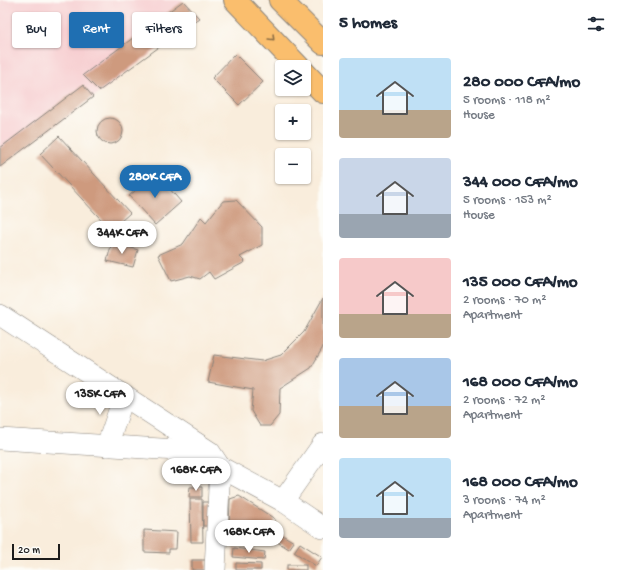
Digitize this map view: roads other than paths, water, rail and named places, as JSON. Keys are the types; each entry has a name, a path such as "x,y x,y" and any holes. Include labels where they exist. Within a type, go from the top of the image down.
{"highway":[{"path":"235,0 292,60"},
{"path":"280,0 323,43"},
{"path":"311,79 323,92"}],"street":[{"path":"0,315 124,396 215,459 283,501 323,528"},
{"path":"107,446 124,396"},
{"path":"0,439 107,446 215,459"},
{"path":"283,501 323,444"},
{"path":"215,459 215,570"}]}
